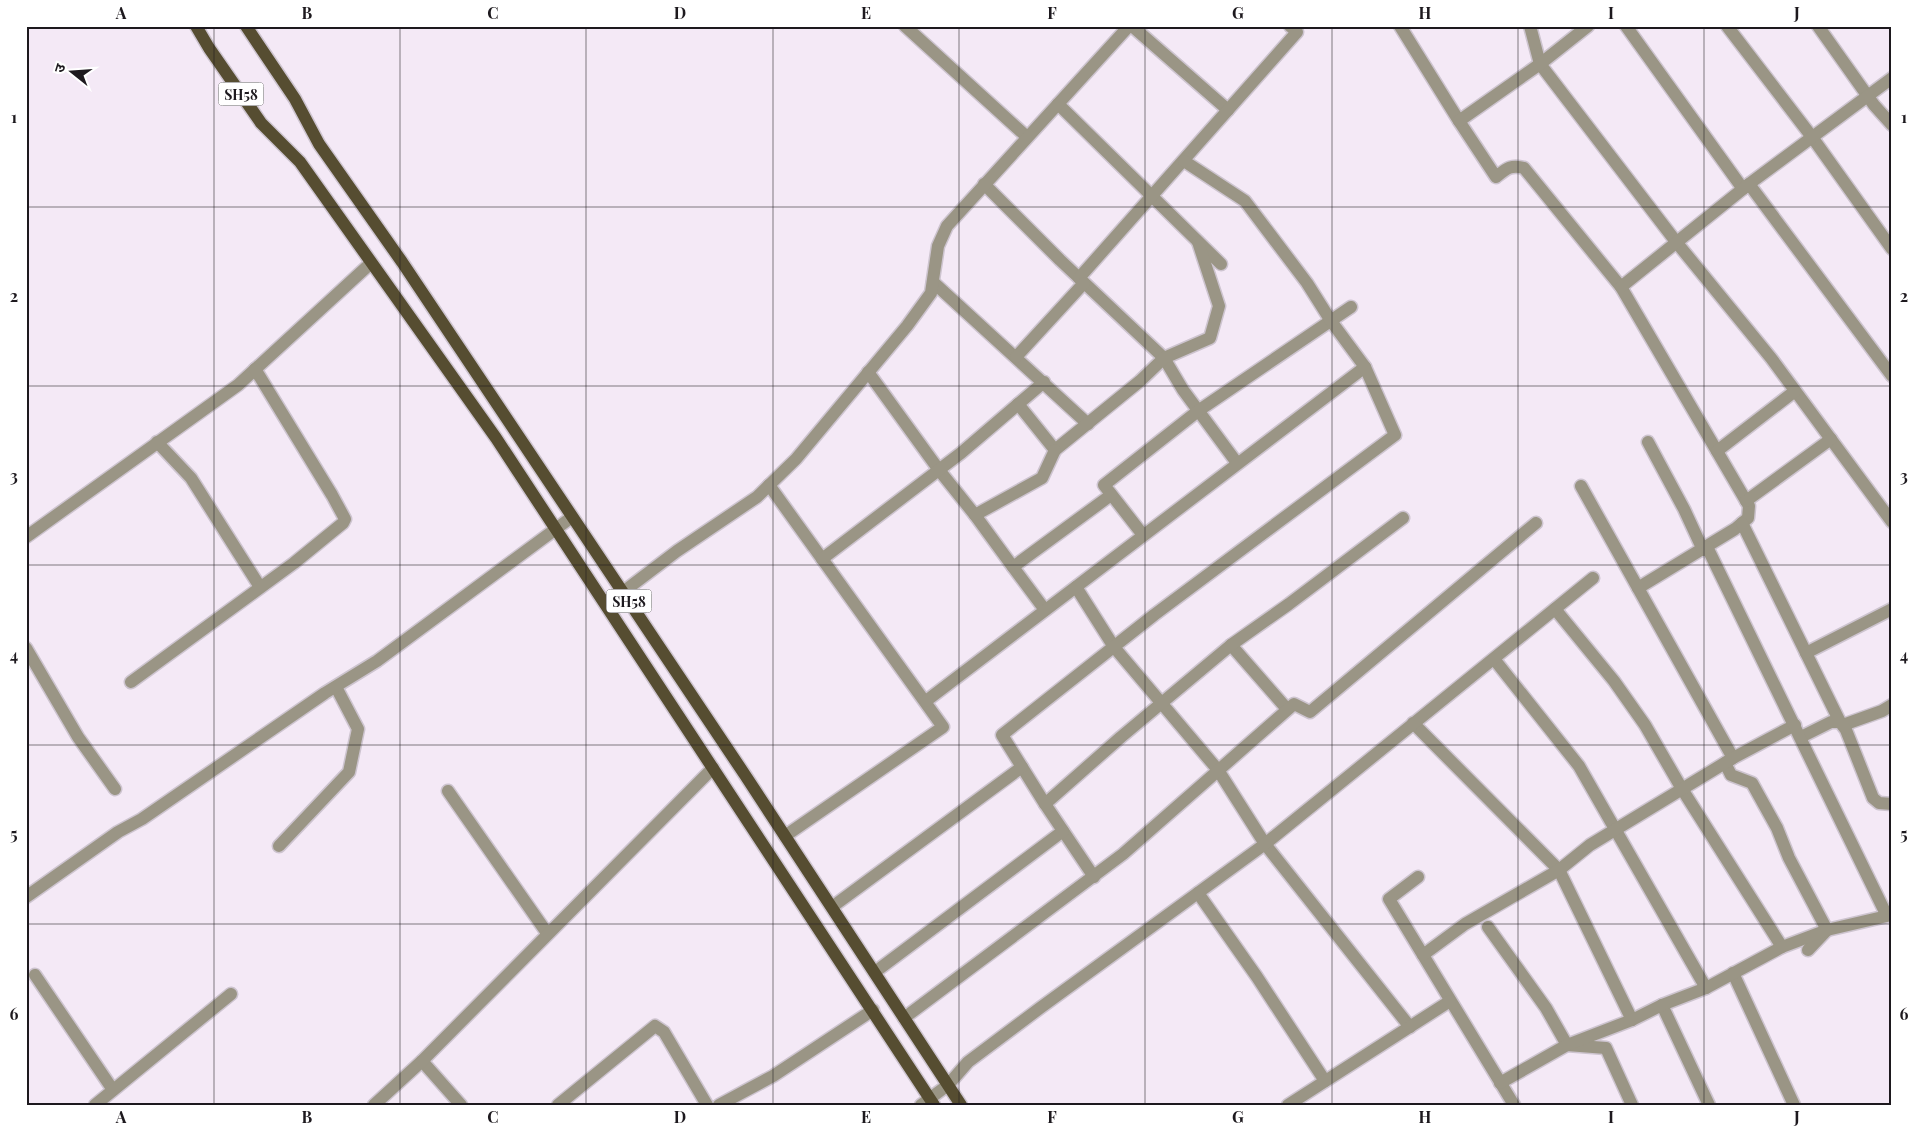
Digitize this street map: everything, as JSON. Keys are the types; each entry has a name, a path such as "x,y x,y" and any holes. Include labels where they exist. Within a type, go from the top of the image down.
{"main road":[{"name":"SH58","path":"196,26 261,123 300,162 496,438 873,1010 928,1103"},
{"name":"SH58","path":"246,26 295,99 319,144 402,262 623,592 961,1105"}],"street":[{"path":"623,592 677,551 757,497 796,459 907,326 931,293 938,246 947,226 1131,26 1228,110"},
{"path":"1016,357 1152,197 1297,32 1290,26"},
{"path":"1400,26 1458,121 1496,177 1509,166 1516,165 1524,168 1622,287 1749,506 1748,518 1742,523 1705,548 1638,588"},
{"path":"1530,26 1540,64 1677,243 1771,358 1892,522"},
{"path":"1458,121 1540,64 1588,26"},
{"path":"1626,26 1746,187 1892,376"},
{"path":"1728,26 1891,246"},
{"path":"1818,26 1868,96 1892,125"},
{"path":"907,27 1027,137"},
{"path":"1622,287 1746,187 1892,78"},
{"path":"1058,104 1220,264"},
{"path":"1094,877 1002,735 1114,646 1395,434 1365,367 1331,321 1307,283 1245,201 1184,161"},
{"path":"984,184 1164,358 1183,390 1237,463"},
{"path":"975,515 1042,478 1055,450 1140,381 1164,358 1210,338 1219,306 1198,242"},
{"path":"26,537 238,385 371,263"},
{"path":"932,282 1088,424"},
{"path":"1143,535 1104,485 1198,411 1351,308"},
{"path":"926,701 1365,367"},
{"path":"132,682 344,523 345,519 332,495 255,369"},
{"path":"868,372 939,470 975,515 1045,610"},
{"path":"822,558 939,470 1044,382"},
{"path":"1717,451 1795,391"},
{"path":"1018,404 1055,450"},
{"path":"1746,501 1830,439"},
{"path":"157,442 191,478 260,587"},
{"path":"1500,1083 1567,1045 1632,1020 1662,1005 1706,988 1782,947 1827,930 1887,916 1795,725 1705,548 1648,442"},
{"path":"769,485 944,728 785,836"},
{"path":"1581,486 1733,758"},
{"path":"1013,567 1111,495"},
{"path":"26,897 118,832 142,819 377,661 572,517"},
{"path":"1045,804 1231,645 1404,518"},
{"path":"904,1018 976,962 1123,854 1294,704 1310,712 1536,523"},
{"path":"1742,523 1841,724 1873,798 1878,803 1892,804"},
{"path":"928,1103 948,1085 968,1062 1265,844 1593,578"},
{"path":"1076,587 1114,646 1218,770 1265,844 1410,1027"},
{"path":"1556,609 1614,681 1645,725 1682,789 1782,947"},
{"path":"1806,652 1892,609"},
{"path":"1231,645 1287,710"},
{"path":"26,648 78,737 115,789"},
{"path":"1494,659 1579,766 1617,829 1706,988"},
{"path":"279,846 349,772 358,729 336,687"},
{"path":"1801,737 1831,722 1841,724 1882,711 1892,705"},
{"path":"1414,723 1559,870 1632,1020"},
{"path":"1423,955 1465,924 1559,870 1590,845 1733,758 1795,725"},
{"path":"1733,758 1725,763 1731,775 1752,783 1777,828 1790,858 1827,930"},
{"path":"832,907 1022,767"},
{"path":"374,1105 422,1061 547,933 713,768"},
{"path":"448,791 547,933"},
{"path":"875,972 1063,831"},
{"path":"1418,877 1389,899 1514,1105"},
{"path":"1198,893 1257,977 1325,1081"},
{"path":"1488,926 1546,1008 1567,1045"},
{"path":"1808,950 1827,930"},
{"path":"1733,973 1794,1105"},
{"path":"35,975 113,1090"},
{"path":"95,1105 231,994"},
{"path":"1288,1105 1450,1001"},
{"path":"1662,1005 1709,1105"},
{"path":"719,1105 773,1076 873,1010"},
{"path":"558,1105 656,1026 664,1032 707,1105"},
{"path":"1567,1045 1606,1048 1632,1105"},
{"path":"422,1061 461,1105"}]}
